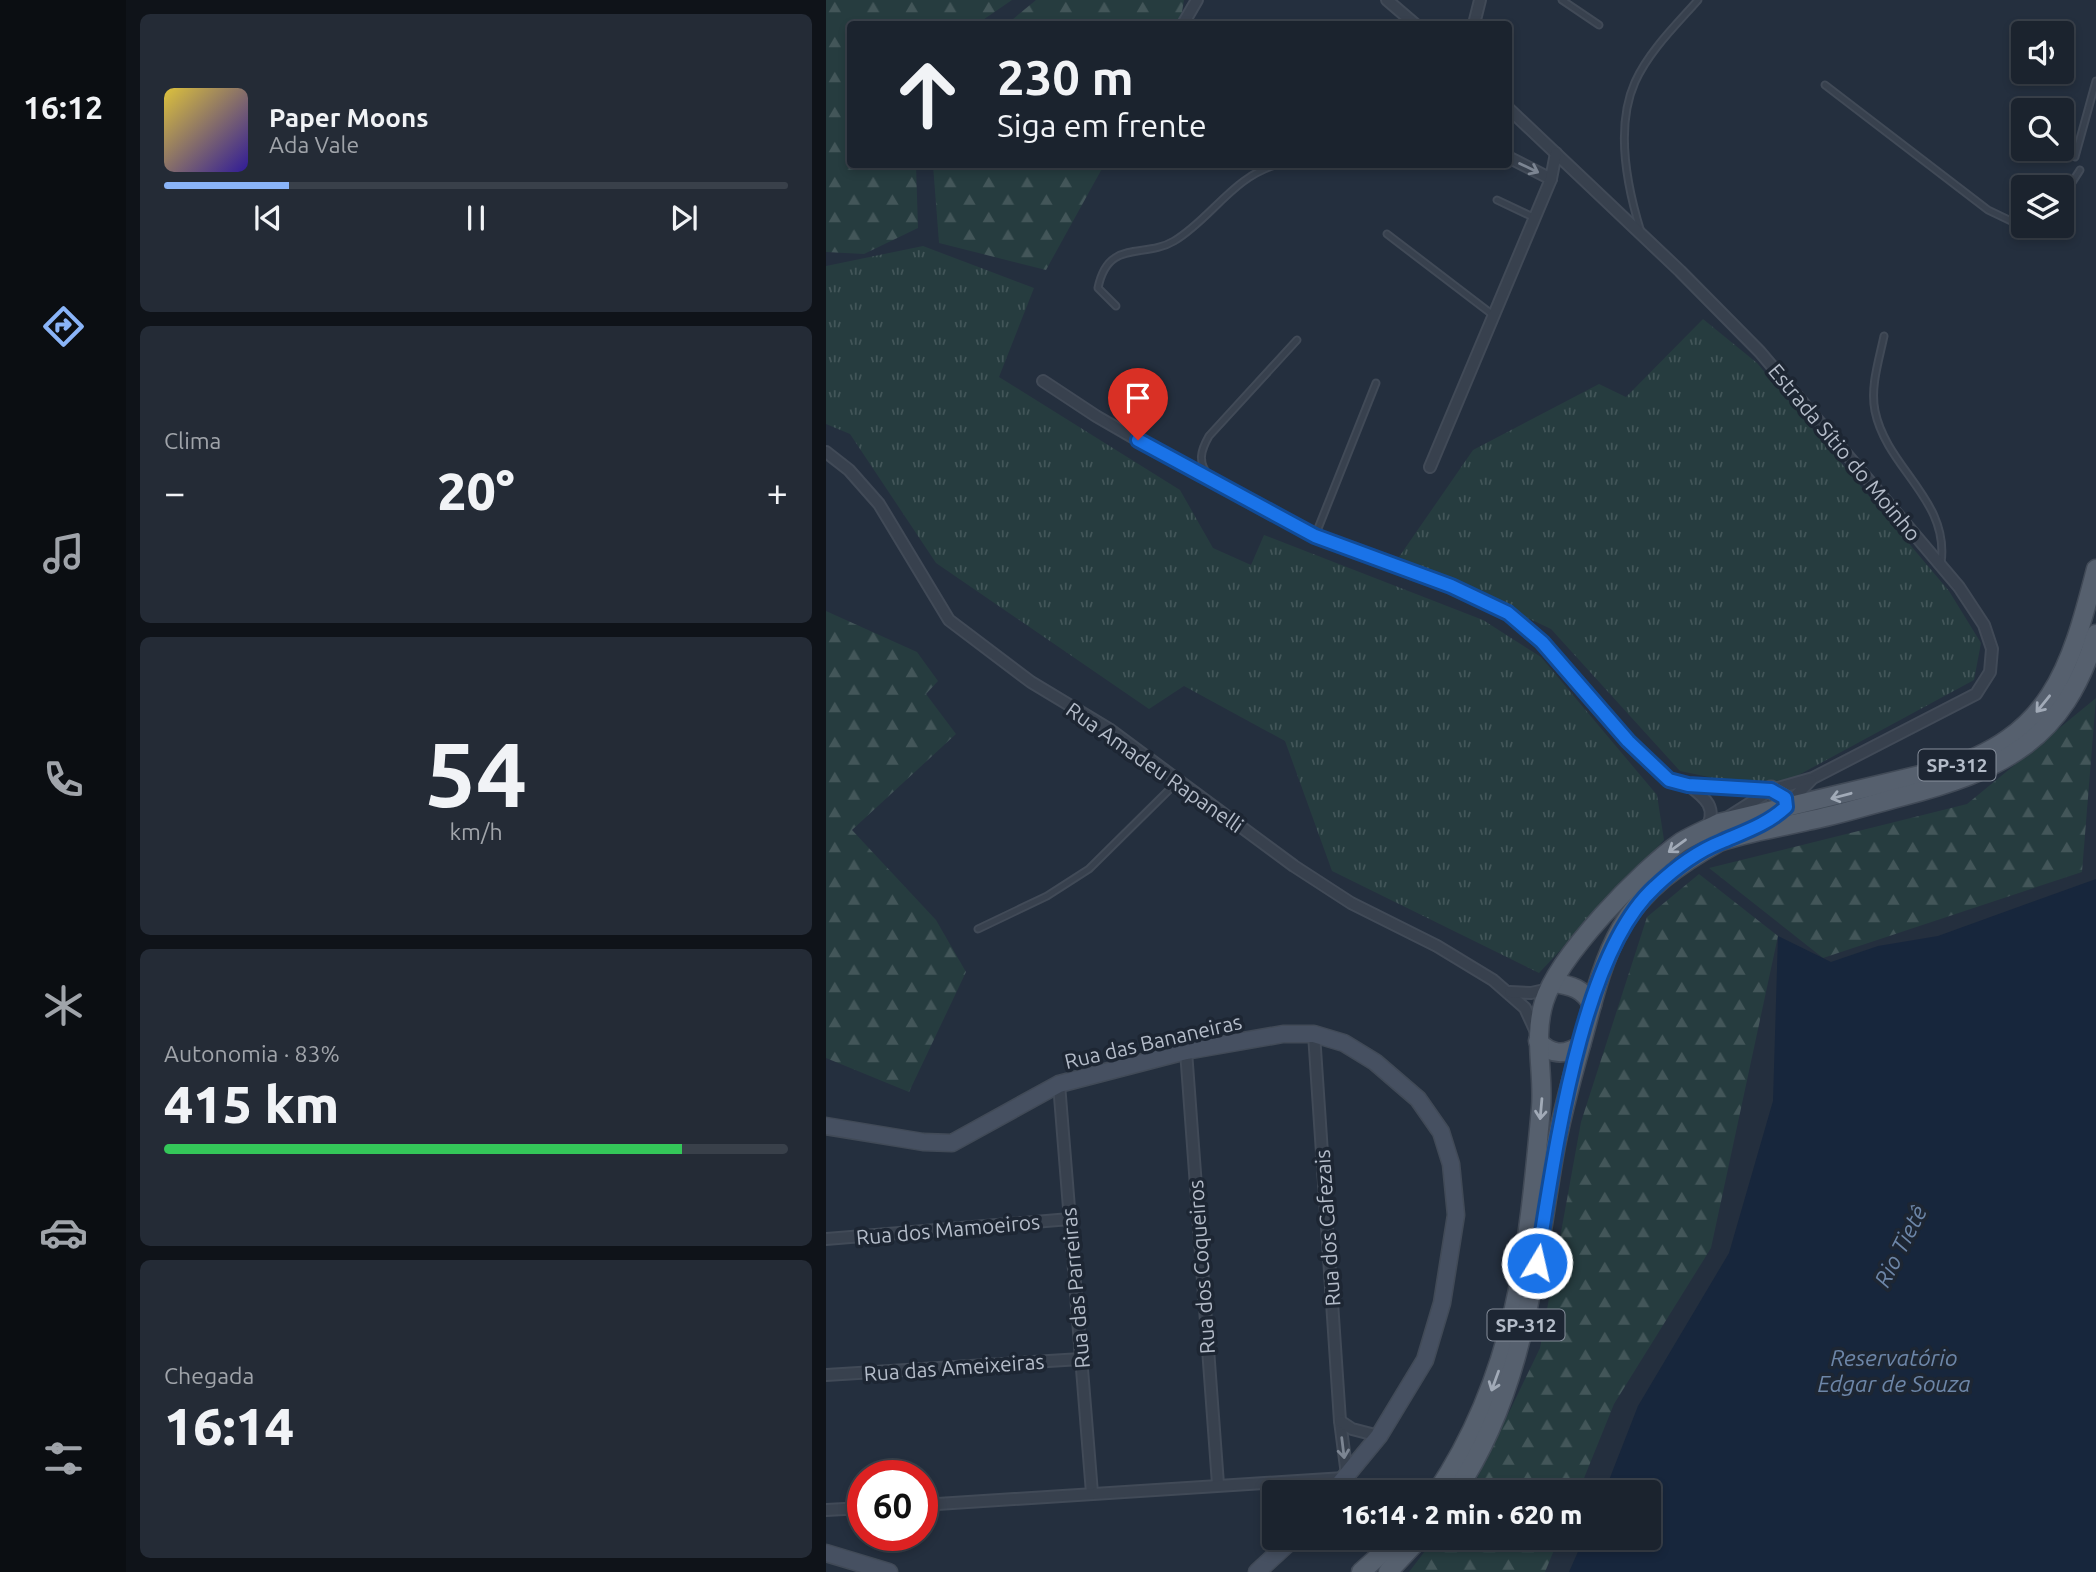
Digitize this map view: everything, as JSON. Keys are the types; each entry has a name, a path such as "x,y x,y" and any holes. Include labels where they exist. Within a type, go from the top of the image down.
{"main road":[{"name":"SP-312","path":"1444,1480 1489,1398 1503,1357 1517,1293 1541,1107 1542,1063 1537,1037 1551,986 1578,947 1637,881 1684,841 1713,827 1941,770 1974,758 2004,742 2031,719 2062,677 2076,645 2096,569"},
{"name":"SP-312","path":"1462,1480 1493,1425 1521,1346 1559,1132 1581,1045 1609,953 1635,908 1688,859 1719,842 1945,785 1997,765 2028,743 2055,716 2081,677 2096,634"},
{"path":"1743,835 1786,807 1785,798 1771,790"},
{"path":"1551,986 1576,987 1587,994 1592,1005"},
{"path":"1537,1037 1551,1052 1560,1054 1581,1045"},
{"path":"1361,1572 1386,1550"},
{"path":"1388,1572 1409,1550"}],"street":[{"path":"1185,21 1196,0"},
{"path":"1387,0 1412,21"},
{"path":"1475,21 1480,0"},
{"name":"Estrada Sítio do Moinho","path":"1512,112 1760,352 1941,566 1973,607 1989,639 1992,661 1985,685 1964,702 1812,778"},
{"path":"1430,467 1551,179 1556,153"},
{"path":"1512,159 1551,179"},
{"path":"1043,381 1096,416 1315,536 1451,586 1508,613 1526,626 1559,659 1644,759 1669,780 1688,785 1771,790"},
{"name":"Rua Amadeu Rapanelli","path":"826,452 849,470 878,504 949,620 1031,682 1109,729 1177,782 1351,903 1437,946 1510,992"},
{"path":"1688,785 1709,802 1713,827 1771,790 1812,778"},
{"path":"1786,807 1812,778"},
{"path":"1510,992 1531,993 1551,986"},
{"path":"1510,992 1525,1008 1537,1037"},
{"name":"Rua das Bananeiras","path":"826,1126 923,1142 951,1143 1059,1084 1185,1051 1283,1034 1314,1034 1344,1043 1363,1054 1418,1099 1441,1132 1455,1185 1453,1241 1435,1331 1425,1360 1379,1436 1342,1480"},
{"name":"Rua dos Cafezais","path":"1314,1034 1345,1476"},
{"name":"Rua dos Coqueiros","path":"1185,1051 1217,1484"},
{"name":"Rua das Parreiras","path":"1059,1084 1092,1493"},
{"name":"Rua dos Mamoeiros","path":"826,1239 1070,1219"},
{"name":"Rua das Ameixeiras","path":"826,1375 1081,1359"},
{"path":"1340,1421 1352,1429 1379,1436"},
{"path":"938,1504 1345,1476"},
{"path":"826,1510 847,1509"},
{"path":"1257,1572 1281,1550"},
{"path":"826,1553 888,1572"}],"lane":[{"path":"1562,0 1600,25"},
{"path":"1642,235 1630,187 1628,103 1635,81 1653,52 1698,0"},
{"path":"2076,157 2096,80"},
{"path":"1825,85 1988,210 2011,221"},
{"path":"1116,306 1098,288 1101,275 1115,257 1124,251 1171,243 1246,178 1264,168"},
{"path":"2074,179 2080,170"},
{"path":"1497,200 1535,218"},
{"path":"1387,234 1495,316"},
{"path":"1884,336 1876,375 1875,409 1886,443 1940,525 1944,544 1941,566"},
{"path":"1216,483 1201,463 1203,448 1209,436 1297,340"},
{"path":"1315,536 1376,383"},
{"path":"978,929 1046,896 1089,869 1177,782"}],"green space":[{"path":"826,0 1012,0 981,21 847,21 847,168 916,168 918,228 864,254 826,252"},
{"path":"1036,0 1184,0 1180,21 1011,21"},
{"path":"933,168 1102,168 1046,270 939,243"},
{"path":"923,246 1034,288 999,377 1180,490 1213,548 1251,565 1264,535 1483,620 1541,657 1657,795 1664,840 1539,973 1332,871 1285,741 1184,686 1149,709 936,563 850,434 826,424 826,266"},
{"path":"1703,319 1757,363 1949,591 1981,643 1974,680 1771,790 1680,771 1551,629 1399,557 1473,450 1599,384 1626,397"},
{"path":"826,611 917,652 938,681 926,694 956,734 852,830 936,920 966,972 909,1092 826,1058"},
{"path":"2096,698 2082,872 1823,958 1709,868 1967,804"},
{"path":"1699,874 1778,936 1711,1248 1614,1404 1583,1480 1476,1480 1540,1348 1581,1122 1647,917"},
{"path":"1426,1550 1554,1550 1545,1572 1409,1572"}],"water":[{"name":"Reservatório Edgar de Souza","path":"2096,879 2096,1572 1569,1572 1579,1550 1661,1550 1661,1480 1609,1480 1638,1406 1729,1253 1773,1101 1778,936 1831,962 1878,946 1938,936"}],"route":[{"path":"1138,440 1315,536 1451,586 1486,600 1508,613 1526,626 1559,659 1644,759 1669,780 1688,785 1771,790 1785,798 1786,807 1777,815 1743,835 1719,842 1688,859 1669,874 1635,908 1621,928 1609,953 1592,1005 1561,1121 1537,1263"}],"water label":[{"name":"Rio Tietê","path":"1900,1246"}]}
